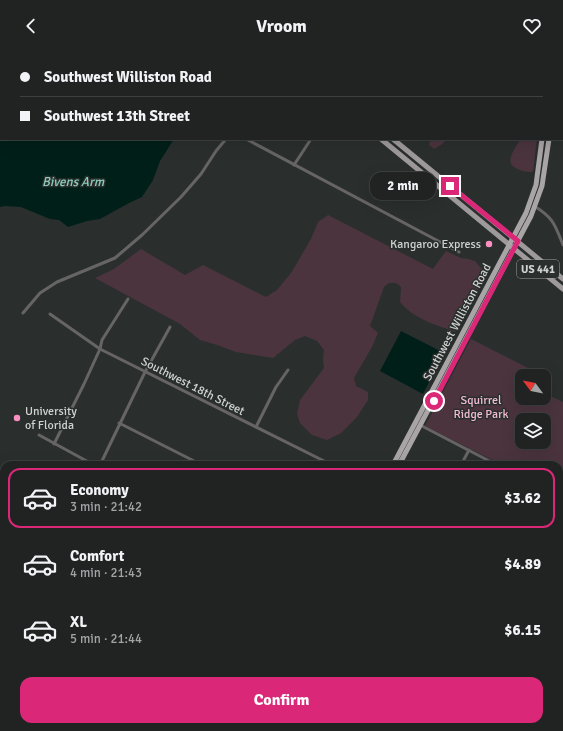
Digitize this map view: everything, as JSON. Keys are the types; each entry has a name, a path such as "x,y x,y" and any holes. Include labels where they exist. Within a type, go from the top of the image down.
{"highway":[{"name":"Southwest Williston Road","path":"533,205 542,140"},
{"name":"Southwest Williston Road","path":"395,461 415,422 514,248 515,240 533,205 544,175 549,140"},
{"name":"Southwest Williston Road","path":"401,461 421,425 509,244 515,240"}],"main road":[{"name":"US 441","path":"382,140 563,289"},
{"name":"US 441","path":"394,140 563,279"},
{"path":"434,183 441,178"}],"street":[{"path":"23,312 40,293 58,282 115,258 181,197 201,174 225,140"},
{"path":"248,140 458,252"},
{"path":"294,165 310,140"},
{"path":"533,205 552,220 563,245"},
{"path":"54,444 100,349 102,340 128,299"},
{"name":"Southwest 18th Street","path":"50,314 100,349 324,461"},
{"path":"102,461 119,423 170,327"},
{"path":"256,428 275,389 288,370"},
{"path":"415,422 490,461"},
{"path":"119,423 194,461"},
{"path":"39,435 86,461"},
{"path":"462,461 469,450"}],"green space":[{"path":"446,140 434,149 429,145 431,141"},
{"path":"520,140 537,140 532,172 518,169 512,165 511,158"},
{"path":"328,215 433,269 446,251 461,258 475,261 486,274 456,332 426,321 412,313 400,302 401,287 396,283 389,283 384,287 370,326 378,333 372,347 354,378 356,386 368,392 368,400 357,417 341,433 327,440 312,435 300,423 297,414 300,400 324,368 324,350 317,341 305,336 295,340 273,358 236,352 200,340 180,324 95,278 114,269 141,249 185,275 203,265 266,297 277,290 291,273 311,239 318,222"},
{"name":"Squirrel Ridge Park","path":"471,339 530,369 515,369 515,405 551,405 551,396 563,402 563,461 494,461 425,426"}],"water":[{"name":"Bivens Arm","path":"0,140 173,140 160,161 153,180 142,197 100,219 87,221 68,227 59,220 50,219 21,207 0,207"},
{"path":"401,331 444,353 423,394 380,371"}],"place":[{"name":"Kangaroo Express","path":"489,244"},
{"name":"University of Florida","path":"17,418"}],"route":[{"path":"434,401 497,278 518,241 450,186"}]}
